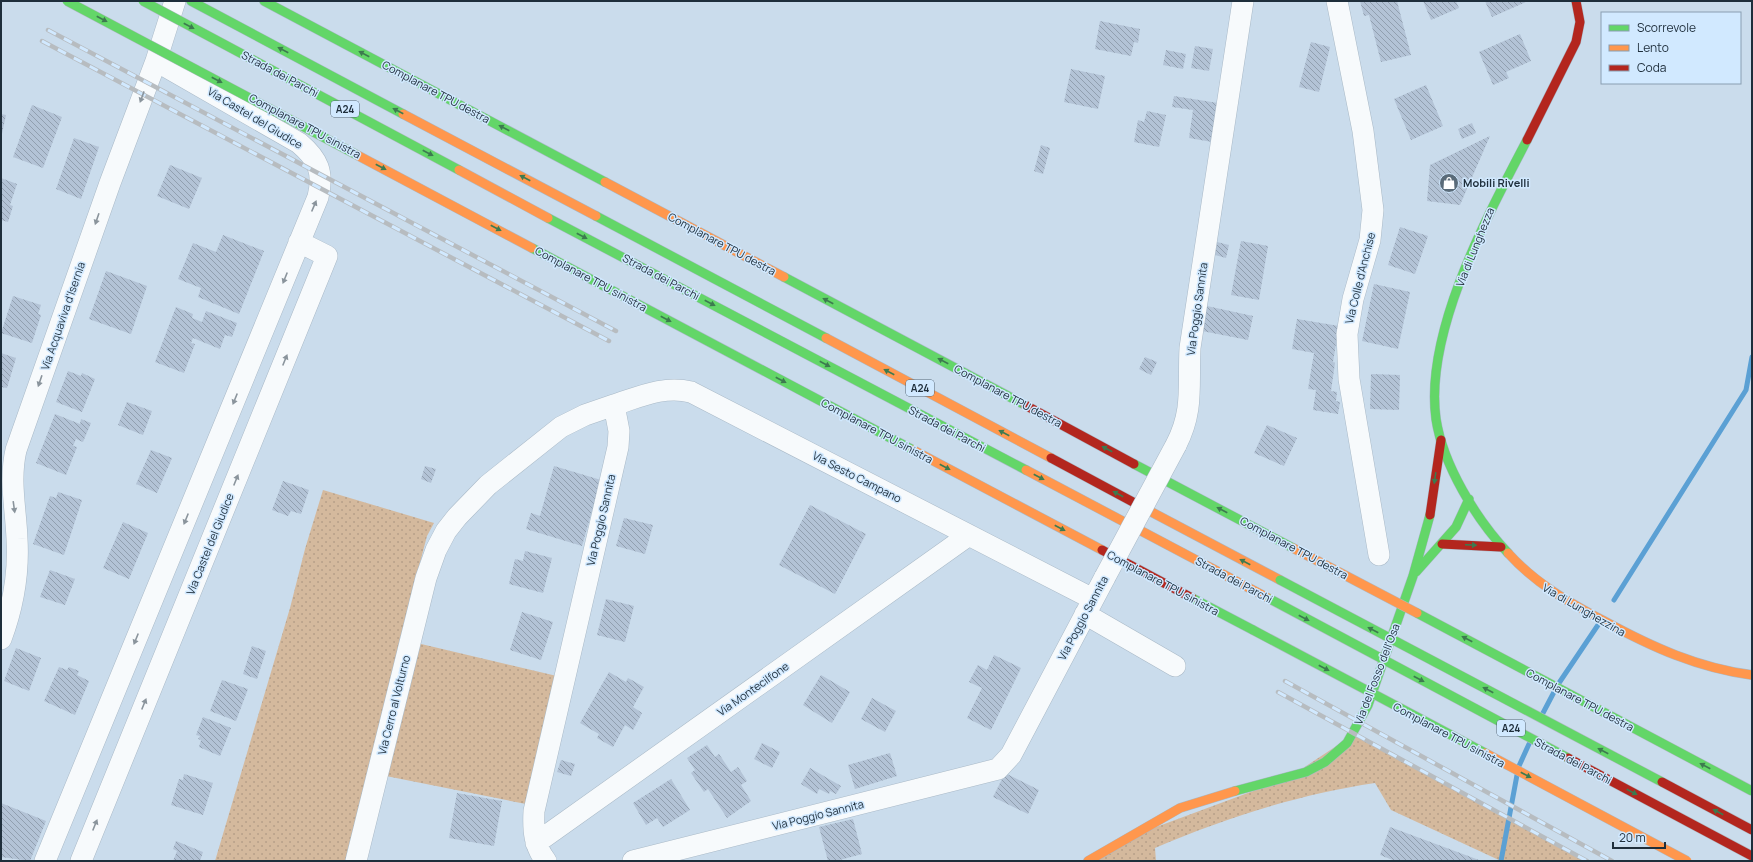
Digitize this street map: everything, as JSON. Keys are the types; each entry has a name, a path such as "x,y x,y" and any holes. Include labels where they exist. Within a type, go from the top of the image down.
{"main road":[{"name":"Complanare TPU sinistra","path":"68,1 1687,861"},
{"name":"Strada dei Parchi","path":"143,1 548,218 1270,599 1752,856"},
{"name":"Strada dei Parchi","path":"191,1 1752,830"},
{"name":"Complanare TPU destra","path":"264,1 1752,791"},
{"name":"Via di Lunghezza","path":"1441,439 1436,416 1436,381 1441,345 1454,300 1489,212 1576,42 1580,22 1576,1"},
{"name":"Via di Lunghezzina","path":"1441,439 1453,470 1469,499 1501,547 1519,567 1539,584 1556,596 1630,636 1674,656 1717,668 1752,675"},
{"name":"Via del Fosso dell'Osa","path":"1088,861 1180,808 1222,794 1301,774 1319,766 1336,753 1353,735 1365,711 1413,576 1429,520 1441,439"},
{"path":"1456,506 1469,499"},
{"path":"1413,576 1456,527 1469,499"},
{"path":"1429,520 1442,513"},
{"path":"1442,544 1501,547"}],"street":[{"name":"Via Acquaviva d'Isernia","path":"1,639 11,609 17,566 17,533 12,486 13,464 16,450 110,183 156,61 175,1"},
{"name":"Via Poggio Sannita","path":"633,861 998,769 1012,755 1176,445 1188,414 1190,399 1190,348 1243,1"},
{"name":"Via Colle d'Anchise","path":"1337,1 1363,131 1372,198 1372,228 1350,314 1347,347 1349,379 1379,555"},
{"name":"Via Castel del Giudice","path":"45,861 318,197 322,183 319,168 312,154 299,143 156,61"},
{"name":"Via Castel del Giudice","path":"81,861 327,256 299,242"},
{"name":"Via Sesto Campano","path":"614,405 661,390 676,389 691,392 969,535 1089,607 1175,666"},
{"name":"Via Poggio Sannita","path":"546,861 536,843 533,823 537,795 618,443 618,425 614,405"},
{"name":"Via Cerro al Volturno","path":"356,861 426,578 436,550 457,517 493,480 561,427 577,418 614,405"},
{"name":"Via Montecilfone","path":"536,843 969,535"}],"shaded area":[{"path":"323,490 434,523 427,536 400,639 561,677 531,805 386,776 364,861 215,861 290,608 305,549"},
{"path":"1353,735 1496,810 1584,861 1501,861 1391,810 1375,783 1291,800 1236,817 1155,848 1156,861 1088,861 1132,836 1288,778"}],"building":[{"path":"1360,1 1397,1 1411,55 1381,62 1369,15 1364,16"},
{"path":"1423,1 1456,1 1459,8 1431,20"},
{"path":"1485,1 1528,1 1492,17"},
{"path":"1100,21 1140,29 1138,43 1134,42 1131,56 1095,49"},
{"path":"1520,34 1531,61 1506,72 1509,78 1493,85 1479,52"},
{"path":"1311,42 1330,47 1319,92 1299,87"},
{"path":"1195,46 1213,49 1209,71 1191,68"},
{"path":"1166,50 1186,54 1183,69 1163,65"},
{"path":"1071,69 1105,76 1098,109 1064,102"},
{"path":"1426,85 1443,126 1411,140 1394,99"},
{"path":"1174,96 1218,103 1212,142 1189,138 1193,110 1172,107"},
{"path":"32,105 62,117 43,168 13,157"},
{"path":"1147,111 1166,115 1159,147 1134,142 1138,120 1144,122"},
{"path":"1,114 6,115 2,134 1,133"},
{"path":"1472,123 1476,133 1462,139 1458,129"},
{"name":"Mobili Rivelli","path":"1490,136 1460,205 1427,201 1430,165"},
{"path":"74,138 99,147 81,199 56,189"},
{"path":"1041,145 1050,148 1043,174 1034,171"},
{"path":"170,165 202,178 189,209 157,196"},
{"path":"1,178 17,184 10,205 13,206 8,222 1,220"},
{"path":"1400,227 1428,236 1415,274 1388,265"},
{"path":"223,235 264,251 239,314 198,297 201,288 178,279 193,243 216,252"},
{"path":"1241,241 1268,246 1259,300 1231,295"},
{"path":"1217,242 1229,245 1226,258 1215,255"},
{"path":"106,271 147,286 131,334 89,319"},
{"path":"1374,284 1410,292 1398,349 1362,341"},
{"path":"13,296 41,305 38,314 41,315 32,343 1,333"},
{"path":"1207,306 1253,316 1248,340 1202,331"},
{"path":"176,307 193,314 192,318 202,322 206,311 237,323 232,337 225,335 220,349 193,338 191,343 195,344 184,373 155,362"},
{"path":"1297,319 1339,326 1333,362 1335,363 1331,391 1337,392 1336,401 1340,402 1338,414 1313,410 1316,390 1308,389 1314,353 1292,349"},
{"path":"1,353 16,358 7,388 1,387"},
{"path":"1145,357 1157,362 1151,375 1139,369"},
{"path":"68,371 81,376 82,373 95,379 82,412 56,402"},
{"path":"1371,374 1400,375 1399,410 1370,409"},
{"path":"127,402 152,411 143,435 118,425"},
{"path":"55,414 80,424 81,419 91,423 83,442 76,439 73,446 77,447 66,475 36,463"},
{"path":"1267,425 1297,438 1284,466 1254,453"},
{"path":"151,450 172,458 157,493 136,484"},
{"path":"425,466 436,469 431,483 421,479"},
{"path":"554,466 601,480 582,546 526,529 531,513 540,516"},
{"path":"283,481 309,490 301,514 291,511 288,516 272,510"},
{"path":"58,492 82,500 64,555 33,544 50,496 56,498"},
{"path":"810,505 866,534 835,594 779,565"},
{"path":"624,518 653,525 645,554 616,546"},
{"path":"123,522 148,533 129,579 103,568"},
{"path":"525,551 552,558 543,593 509,584 515,559 523,561"},
{"path":"50,570 75,579 65,605 40,597"},
{"path":"606,599 634,606 625,642 597,635"},
{"path":"522,612 553,622 541,660 510,650"},
{"path":"252,646 266,651 257,679 243,674"},
{"path":"16,648 41,658 29,691 4,681"},
{"path":"994,655 1021,668 991,730 967,718 982,688 969,682 978,665 987,670"},
{"path":"59,667 67,670 69,667 79,671 77,675 89,681 75,715 44,701"},
{"path":"609,672 626,682 628,678 644,687 633,707 642,713 633,730 625,725 613,747 597,738 599,734 580,723"},
{"path":"821,675 850,692 832,723 803,705"},
{"path":"222,680 248,689 236,721 210,711"},
{"path":"872,698 896,711 885,732 861,719"},
{"path":"203,717 231,728 220,756 199,747 201,740 198,739 200,736 196,735"},
{"path":"762,743 780,752 772,768 754,759"},
{"path":"707,745 715,757 719,754 731,772 738,767 747,781 741,785 751,801 727,818 708,789 704,792 691,773 695,770 687,758"},
{"path":"890,753 897,776 855,789 848,765"},
{"path":"561,760 575,764 571,776 557,772"},
{"path":"810,768 841,786 836,794 830,791 829,794 819,789 817,794 801,784"},
{"path":"1005,773 1039,790 1028,814 993,797"},
{"path":"184,774 213,783 203,815 171,805 179,779 183,780"},
{"path":"671,779 690,810 663,827 657,818 646,825 633,803"},
{"path":"457,793 502,801 494,846 449,838"},
{"path":"1,803 46,821 30,861 1,857"},
{"path":"853,819 862,854 836,861 828,861 819,827"},
{"path":"1390,827 1479,860 1395,861 1380,855"},
{"path":"176,841 203,852 200,861 173,861 177,851 173,849"}],"waterway":[{"path":"1614,600 1746,390 1752,357"},
{"path":"1559,683 1598,625"},
{"path":"1543,713 1554,692"},
{"path":"1519,766 1529,744"},
{"path":"1501,861 1517,775"}],"railway":[{"path":"48,30 616,331"},
{"path":"42,41 609,341"},
{"path":"1285,681 1612,861"},
{"path":"1278,692 1587,861"}],"traffic: fast":[{"path":"67,1 357,155"},
{"path":"143,1 459,170"},
{"path":"191,1 403,114"},
{"path":"264,1 605,182"},
{"path":"1508,553 1484,524 1453,473 1440,437 1436,419 1435,385 1440,349 1449,312 1462,275 1478,238 1527,140"},
{"path":"596,216 826,338"},
{"path":"548,218 1026,470"},
{"path":"532,248 913,450"},
{"path":"784,277 1025,405"},
{"path":"1134,464 1293,548"},
{"path":"1416,572 1456,527 1469,499"},
{"path":"1235,791 1306,772 1325,762 1347,743 1368,705 1413,576 1430,515"},
{"path":"1280,580 1662,782"},
{"path":"1192,598 1253,630"},
{"path":"1270,599 1568,758"},
{"path":"1417,613 1752,791"},
{"path":"1253,630 1485,753"}],"traffic: slow":[{"path":"403,114 596,216"},
{"path":"357,155 532,248"},
{"path":"459,170 548,218"},
{"path":"605,182 784,277"},
{"path":"826,338 1051,458"},
{"path":"913,450 1102,550"},
{"path":"1026,470 1270,599"},
{"path":"1144,508 1280,580"},
{"path":"1293,548 1417,613"},
{"path":"1508,553 1518,564 1541,583 1578,607 1622,630 1658,648 1694,662 1732,672 1752,675"},
{"path":"1485,753 1687,861"},
{"path":"1088,861 1180,808 1235,791"}],"traffic: jam":[{"path":"1527,140 1576,42 1580,22 1576,1"},
{"path":"1025,405 1134,464"},
{"path":"1430,515 1441,440"},
{"path":"1051,458 1144,508"},
{"path":"1442,544 1501,547"},
{"path":"1102,550 1192,598"},
{"path":"1568,758 1752,856"},
{"path":"1662,782 1752,830"}],"place":[{"name":"Mobili Rivelli","path":"1449,183"}]}
